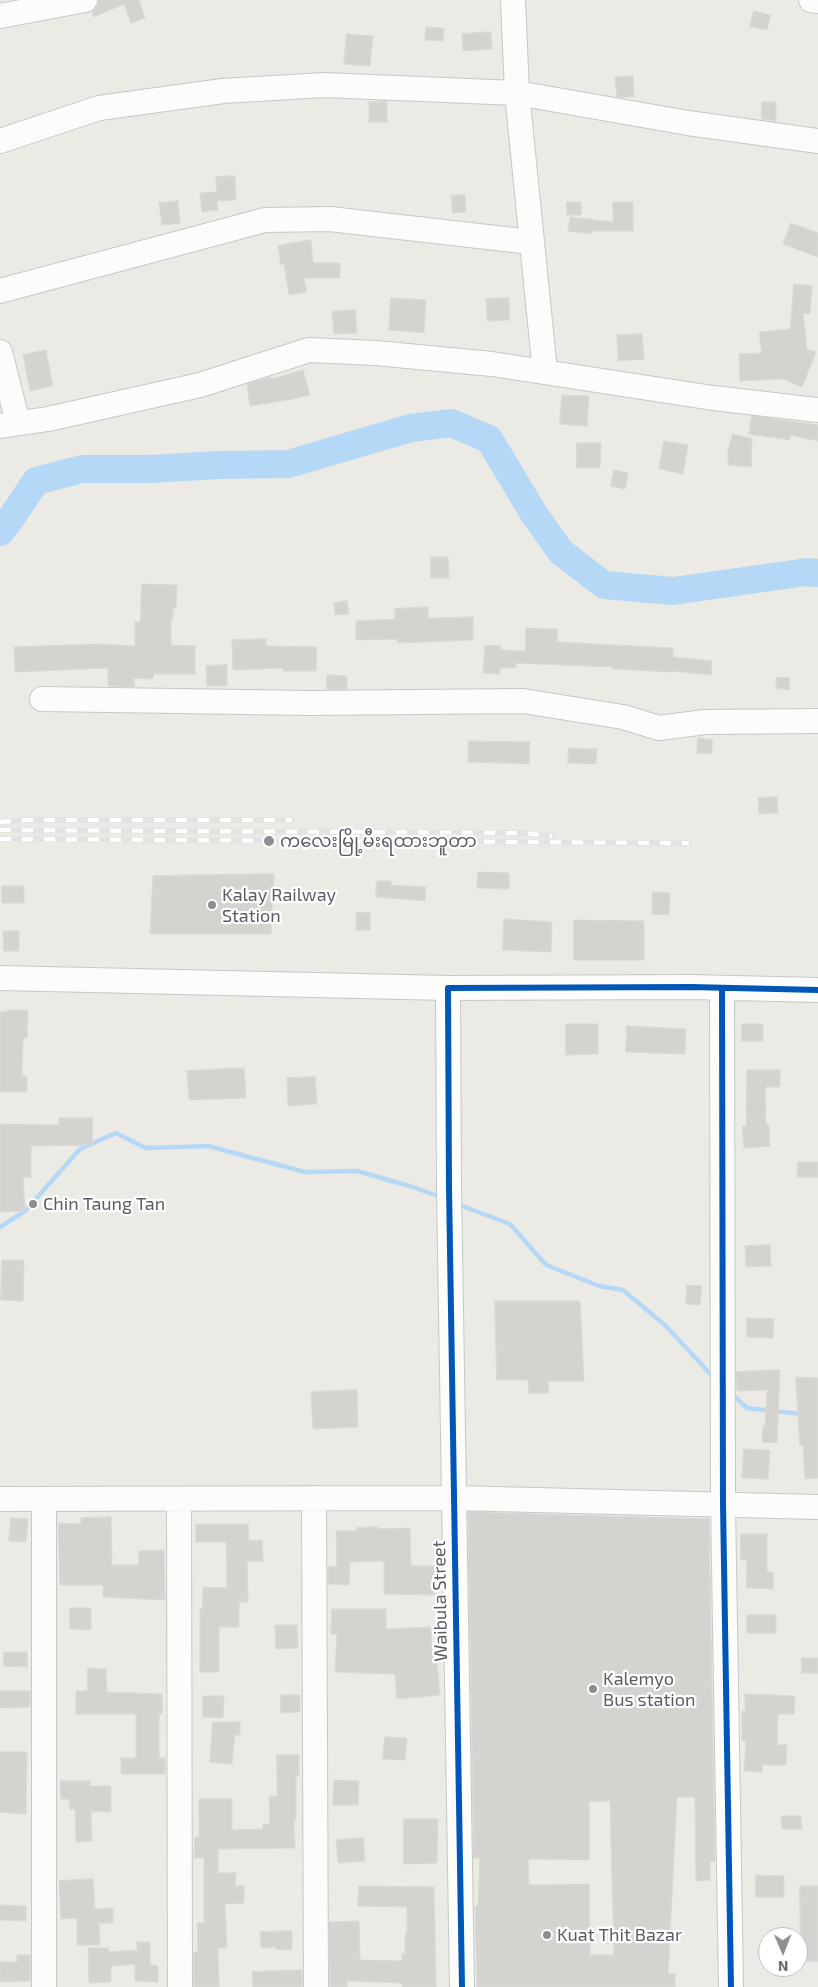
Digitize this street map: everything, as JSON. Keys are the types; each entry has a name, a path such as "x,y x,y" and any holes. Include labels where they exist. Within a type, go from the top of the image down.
{"street":[{"path":"0,16 85,0"},
{"path":"513,0 517,93 544,372"},
{"path":"811,0 818,1"},
{"path":"0,141 99,108 223,91 324,85 517,93 688,123 818,141"},
{"path":"0,292 265,220 330,219 531,242"},
{"path":"0,352 9,425 48,419 200,385 309,350 414,356 492,364 713,398 818,410"},
{"path":"42,699 310,703 523,701 623,717 659,728 705,722 818,721"},
{"path":"0,978 448,988 818,990"},
{"name":"Waibula Street","path":"448,988 449,1215 462,1987"},
{"path":"722,988 723,1404 731,1987"},
{"path":"314,1498 316,1987"},
{"path":"0,1500 454,1498 818,1508"},
{"path":"44,1500 44,1987"},
{"path":"178,1500 180,1987"}],"building":[{"path":"98,0 139,0 145,18 131,23 124,4 94,17 92,12 98,5"},
{"path":"754,11 771,15 767,30 750,27"},
{"path":"426,27 444,28 443,41 425,40"},
{"path":"491,32 492,49 463,51 462,34"},
{"path":"347,34 373,36 370,66 344,64"},
{"path":"633,76 634,97 617,97 615,77"},
{"path":"387,101 387,122 369,122 369,102"},
{"path":"762,102 776,102 776,121 762,119"},
{"path":"235,176 236,200 217,201 218,210 202,212 200,193 216,192 217,196 216,177"},
{"path":"465,195 466,212 453,213 451,196"},
{"path":"178,201 180,223 162,225 159,203"},
{"path":"567,202 581,202 581,215 567,215"},
{"path":"613,202 633,202 633,231 592,231 592,234 568,231 570,217 613,222"},
{"path":"791,223 818,233 818,257 783,244"},
{"path":"311,240 313,263 340,263 340,278 304,278 307,292 289,295 284,264 281,265 278,246"},
{"path":"794,284 812,286 810,314 803,313 807,349 816,352 802,387 783,379 740,381 739,354 762,353 759,332 790,329"},
{"path":"391,298 426,300 424,333 389,330"},
{"path":"509,298 509,320 487,321 486,299"},
{"path":"355,310 357,333 334,334 332,312"},
{"path":"642,334 644,359 618,361 617,335"},
{"path":"46,350 53,386 30,391 23,355"},
{"path":"303,370 310,395 250,406 247,384"},
{"path":"562,395 589,396 587,426 560,424"},
{"path":"752,416 818,425 818,441 790,435 790,440 749,434"},
{"path":"733,434 752,439 751,467 728,465 728,450"},
{"path":"664,441 688,445 683,474 659,469"},
{"path":"577,443 601,443 600,468 577,468"},
{"path":"614,470 628,473 625,489 611,486"},
{"path":"431,557 448,557 449,578 431,578"},
{"path":"142,584 177,585 176,608 173,608 173,620 171,620 171,645 195,646 195,674 154,674 153,679 134,678 134,687 108,686 108,668 15,672 14,647 98,644 135,646 135,622 140,622"},
{"path":"347,601 349,614 335,615 334,603"},
{"path":"428,607 428,618 473,617 473,640 397,643 397,639 356,640 356,621 395,619 395,609"},
{"path":"526,628 557,629 557,642 673,648 673,657 712,661 711,675 672,671 612,669 612,667 516,663 516,668 500,668 500,674 483,673 485,645 501,646 501,650 525,651"},
{"path":"266,639 266,646 317,647 316,671 283,671 283,668 233,670 232,640"},
{"path":"227,665 227,686 207,686 206,666"},
{"path":"327,675 347,676 347,689 327,689"},
{"path":"777,677 790,678 789,690 776,688"},
{"path":"698,738 713,740 711,754 697,753"},
{"path":"469,741 530,742 529,764 468,762"},
{"path":"569,748 597,749 596,764 568,763"},
{"path":"777,797 778,813 759,814 758,798"},
{"path":"478,872 509,873 509,889 477,888"},
{"name":"Kalay Railway Station","path":"274,874 271,934 150,934 153,876"},
{"path":"377,881 391,881 391,885 426,887 425,901 376,897"},
{"path":"2,886 24,886 24,903 2,903"},
{"path":"653,892 670,893 669,915 652,914"},
{"path":"357,912 370,913 370,930 356,930"},
{"path":"504,919 552,922 551,952 503,950"},
{"path":"574,920 644,921 644,960 574,960"},
{"path":"3,931 19,931 19,951 4,951"},
{"path":"7,1010 28,1010 27,1038 23,1038 22,1076 27,1076 27,1092 0,1092 0,1012 7,1012"},
{"path":"566,1024 598,1024 598,1054 566,1055"},
{"path":"742,1024 763,1024 763,1041 742,1041"},
{"path":"627,1026 686,1029 685,1054 626,1052"},
{"path":"244,1068 246,1098 189,1100 187,1071"},
{"path":"747,1070 780,1070 780,1087 765,1087 766,1125 769,1125 770,1146 744,1148 742,1126 746,1126"},
{"path":"315,1077 317,1104 288,1106 287,1078"},
{"path":"59,1118 93,1118 92,1145 31,1146 31,1177 23,1177 25,1211 0,1212 0,1124 59,1125"},
{"path":"798,1162 818,1162 818,1177 797,1177"},
{"path":"770,1245 771,1266 746,1267 745,1246"},
{"path":"2,1260 24,1260 23,1301 1,1300"},
{"path":"687,1285 702,1286 700,1305 686,1304"},
{"path":"495,1301 580,1301 584,1381 548,1381 549,1393 529,1393 528,1380 497,1380"},
{"path":"747,1318 774,1319 773,1338 747,1337"},
{"path":"780,1370 777,1443 762,1442 767,1390 737,1391 736,1372"},
{"path":"796,1377 818,1378 818,1478 805,1479 803,1445 800,1445"},
{"path":"357,1390 358,1427 313,1429 311,1392"},
{"path":"744,1449 770,1450 768,1479 742,1478"},
{"name":"Kalemyo Bus station","path":"468,1512 709,1519 715,1862 710,1861 710,1880 696,1881 695,1797 677,1797 668,1974 675,1974 675,1987 477,1987 475,1906 478,1906 480,1858 474,1858","holes":["610,1801 614,1955 590,1955 589,1884 529,1885 528,1859 589,1860 589,1802"]},
{"path":"111,1517 112,1565 139,1565 139,1551 164,1550 165,1600 103,1597 103,1585 60,1585 58,1523 81,1524 81,1518"},
{"path":"11,1518 28,1519 26,1542 9,1541"},
{"path":"196,1524 248,1524 249,1541 262,1540 263,1561 247,1561 248,1602 239,1602 239,1627 219,1627 219,1672 200,1672 200,1609 202,1609 203,1587 227,1588 226,1542 196,1542"},
{"path":"378,1527 378,1529 410,1528 411,1566 434,1566 434,1595 384,1594 384,1561 350,1562 349,1585 328,1584 328,1566 337,1567 336,1531 356,1531 356,1528"},
{"path":"741,1534 767,1534 767,1572 773,1572 773,1589 746,1588 747,1560 741,1560"},
{"path":"70,1608 91,1608 91,1630 70,1629"},
{"path":"332,1609 386,1609 386,1629 431,1627 432,1654 436,1653 440,1695 397,1699 395,1674 335,1672 337,1634 331,1634"},
{"path":"747,1615 776,1615 776,1633 747,1633"},
{"path":"275,1625 297,1625 298,1648 276,1649"},
{"path":"4,1652 27,1652 27,1667 4,1666"},
{"path":"802,1658 818,1658 818,1673 802,1673"},
{"path":"88,1668 106,1669 107,1692 162,1694 162,1714 159,1714 159,1758 165,1758 165,1774 121,1774 121,1758 136,1758 136,1714 76,1714 76,1691 87,1691"},
{"path":"0,1691 30,1691 30,1707 0,1708"},
{"path":"745,1694 795,1696 794,1714 778,1714 777,1745 787,1745 786,1765 762,1765 762,1772 744,1771 746,1741 742,1741 742,1711 745,1711"},
{"path":"281,1695 300,1695 300,1712 281,1713"},
{"path":"203,1696 224,1696 223,1718 203,1717"},
{"path":"213,1722 240,1722 240,1735 235,1735 232,1764 210,1762"},
{"path":"385,1737 407,1738 405,1760 383,1759"},
{"path":"0,1752 27,1752 26,1814 0,1812"},
{"path":"277,1755 299,1755 299,1776 296,1776 296,1820 294,1820 295,1848 218,1849 218,1873 236,1873 235,1886 244,1886 244,1903 225,1904 227,1948 218,1948 219,1987 194,1987 194,1952 198,1952 197,1923 204,1923 204,1858 194,1858 195,1837 199,1837 199,1799 232,1799 232,1830 263,1829 263,1824 270,1824 269,1796 277,1796"},
{"path":"334,1780 359,1781 358,1805 333,1805"},
{"path":"61,1781 90,1781 90,1786 111,1786 111,1812 91,1811 92,1841 76,1842 75,1809 70,1810 69,1799 61,1799"},
{"path":"781,1816 801,1816 802,1829 782,1829"},
{"path":"404,1819 438,1819 437,1863 404,1864"},
{"path":"363,1838 365,1861 338,1863 336,1840"},
{"path":"756,1875 784,1876 784,1897 756,1897"},
{"path":"93,1879 95,1909 113,1908 113,1923 99,1923 100,1945 77,1945 77,1918 61,1919 59,1881"},
{"path":"359,1886 434,1887 436,1987 402,1987 402,1983 347,1981 347,1987 330,1987 329,1922 359,1921 360,1960 402,1961 402,1954 405,1954 407,1907 358,1906"},
{"path":"800,1886 818,1886 818,1961 808,1961 808,1927 801,1927"},
{"path":"0,1905 26,1906 26,1921 0,1920"},
{"path":"292,1931 292,1950 276,1949 276,1947 261,1948 260,1932"},
{"path":"137,1942 150,1942 150,1965 158,1966 158,1982 135,1981 135,1964 111,1966 111,1982 89,1983 88,1948 109,1948 109,1952 137,1950"},
{"path":"17,1955 30,1955 30,1981 0,1982 0,1962 17,1962"},
{"path":"302,1970 302,1987 253,1987 252,1972"}],"waterway":[{"path":"0,532 36,481 82,469 149,469 288,464 411,428 451,423 489,439 534,514 561,552 604,585 673,591 807,572 818,573"},
{"path":"0,1227 25,1211 80,1149 116,1133 146,1148 208,1146 305,1172 357,1171 413,1187 443,1198"},
{"path":"457,1204 510,1224 546,1265 599,1286 623,1290 666,1326 714,1378"},
{"path":"731,1393 747,1408 802,1414"}],"railway":[{"path":"0,822 30,820 292,820"},
{"path":"0,830 522,833 552,836"},
{"path":"0,839 689,843"}],"cycle path":[{"path":"462,1987 449,1188 448,988 691,987 818,990"},
{"path":"722,988 723,1504 731,1987"}],"place":[{"name":"ကလေးမြို့မီးရထားဘူတာ","path":"269,841"},
{"name":"Kalay Railway Station","path":"212,905"},
{"name":"Chin Taung Tan","path":"33,1204"},
{"name":"Kalemyo Bus station","path":"593,1689"},
{"name":"Kuat Thit Bazar","path":"547,1935"}]}
